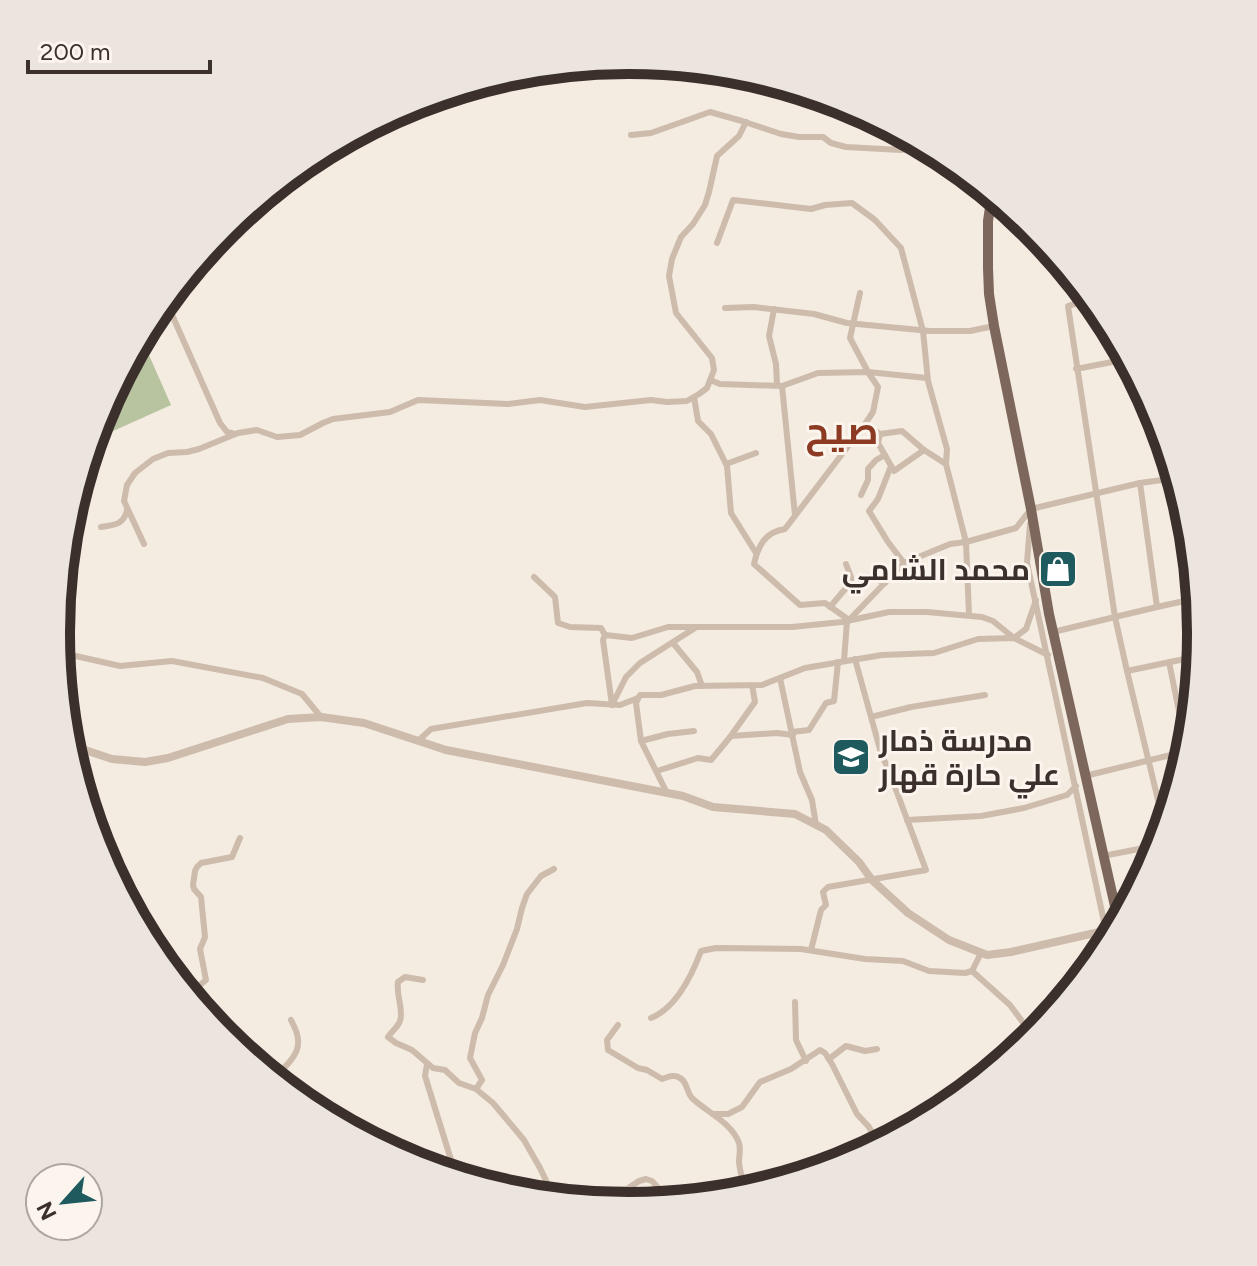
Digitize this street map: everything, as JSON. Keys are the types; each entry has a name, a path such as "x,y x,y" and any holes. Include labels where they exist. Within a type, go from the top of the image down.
{"main road":[{"path":"990,207 988,268 994,326 1053,632 1114,908"}],"street":[{"path":"631,135 651,133 710,112 781,134 823,137 846,147 907,148"},
{"path":"144,544 124,501 127,485 135,473 153,459 168,453 199,449 235,434 257,430 277,437 300,435 333,419 390,412 418,400 508,404 540,400 585,407 651,400 687,401 707,388 714,370 712,358 676,313 669,276 681,237 705,205 717,156 739,136 746,122"},
{"path":"717,243 733,200 811,209 852,203 875,220 901,248 923,331 927,378 947,449 946,464 966,542 969,615"},
{"path":"848,621 825,603 800,605 754,564 763,539 775,530 785,529 873,412 878,387 850,338 860,293"},
{"path":"1079,303 1068,306 1115,617 1159,805"},
{"path":"725,308 774,309 814,314 853,324 923,331 970,331 994,326"},
{"path":"774,309 769,336 780,386 795,515"},
{"path":"171,313 220,423 227,432 235,434"},
{"path":"1076,369 1116,361"},
{"path":"710,380 720,384 780,386 818,373 868,372 927,378"},
{"path":"694,397 698,421 711,434 726,464 731,513 756,553"},
{"path":"865,424 880,434 902,431 946,464"},
{"path":"880,434 878,443 894,471 924,450"},
{"path":"726,464 756,453"},
{"path":"861,495 868,480 868,469 885,455"},
{"path":"891,466 878,499 869,511 904,563"},
{"path":"730,737 792,734 809,730 826,703 834,701 848,621 904,563 950,544 1016,528 1031,509 1165,480"},
{"path":"1140,483 1157,607"},
{"path":"1031,509 1027,563 1105,924"},
{"path":"101,527 121,524 127,510"},
{"path":"830,607 851,582 846,564"},
{"path":"869,576 885,583"},
{"path":"534,577 555,597 558,623 570,627 601,628 605,635 603,640 612,705"},
{"path":"418,741 431,729 587,703 620,705 640,695 661,695 702,686 762,685 805,668 882,655 934,653 978,639 1014,638 1026,629 1036,600"},
{"path":"1053,632 1186,601"},
{"path":"605,635 632,638 668,627 792,627 848,621 889,612 945,612 993,621 1014,638 1048,655"},
{"path":"612,705 626,677 640,663 698,626"},
{"path":"673,643 697,672 702,686"},
{"path":"71,655 120,666 172,661 263,678 302,694 321,717"},
{"path":"811,950 821,910 826,905 823,892 828,887 926,870 881,753 855,659"},
{"path":"1127,671 1186,659"},
{"path":"1169,662 1180,717"},
{"path":"780,678 800,772 812,800 816,825"},
{"path":"657,771 698,758 711,760 755,702 752,685"},
{"path":"871,717 985,695"},
{"path":"638,698 641,741 667,793"},
{"path":"83,749 112,759 145,762 168,758 288,719 321,717 364,723 446,750 683,796 713,807 795,814 826,830 859,862 872,880 908,913 949,940 987,955 1099,932"},
{"path":"641,741 694,731"},
{"path":"1085,776 1173,755"},
{"path":"907,820 981,816 1024,808 1067,795 1076,786"},
{"path":"196,986 206,980 200,949 205,937 201,897 194,889 195,871 201,863 232,857 240,838"},
{"path":"1103,856 1144,848"},
{"path":"117,853 119,860"},
{"path":"476,1089 482,1080 470,1058 470,1050 477,1026 517,929 527,894 541,876 554,869"},
{"path":"651,1018 668,1006 682,989 701,951 716,948 811,950 865,959 903,961 929,971 965,973 972,971 981,953"},
{"path":"972,971 1010,1005 1025,1026"},
{"path":"423,980 405,977 398,982 401,1018 388,1037 412,1050 436,1070 445,1070 459,1083 476,1089 493,1103 524,1140 546,1185"},
{"path":"795,1002 796,1040 806,1061"},
{"path":"281,1069 299,1043 291,1020"},
{"path":"618,1025 607,1040 608,1050 662,1079 678,1076 685,1082 690,1096 732,1132 739,1144 743,1180"},
{"path":"829,1059 846,1046 865,1051 877,1049"},
{"path":"713,1114 728,1114 742,1107 760,1082 806,1061 820,1050 829,1059 857,1114 874,1135"},
{"path":"427,1064 425,1076 452,1163"},
{"path":"603,1191 627,1189 646,1179 660,1190"}],"green space":[{"path":"147,351 171,405 107,434"}],"place":[{"name":"محمد الشامي","path":"1058,569"},
{"name":"مدرسة ذمار علي حارة قهار","path":"851,757"}],"district":[{"name":"صيح","path":"842,431"}]}
